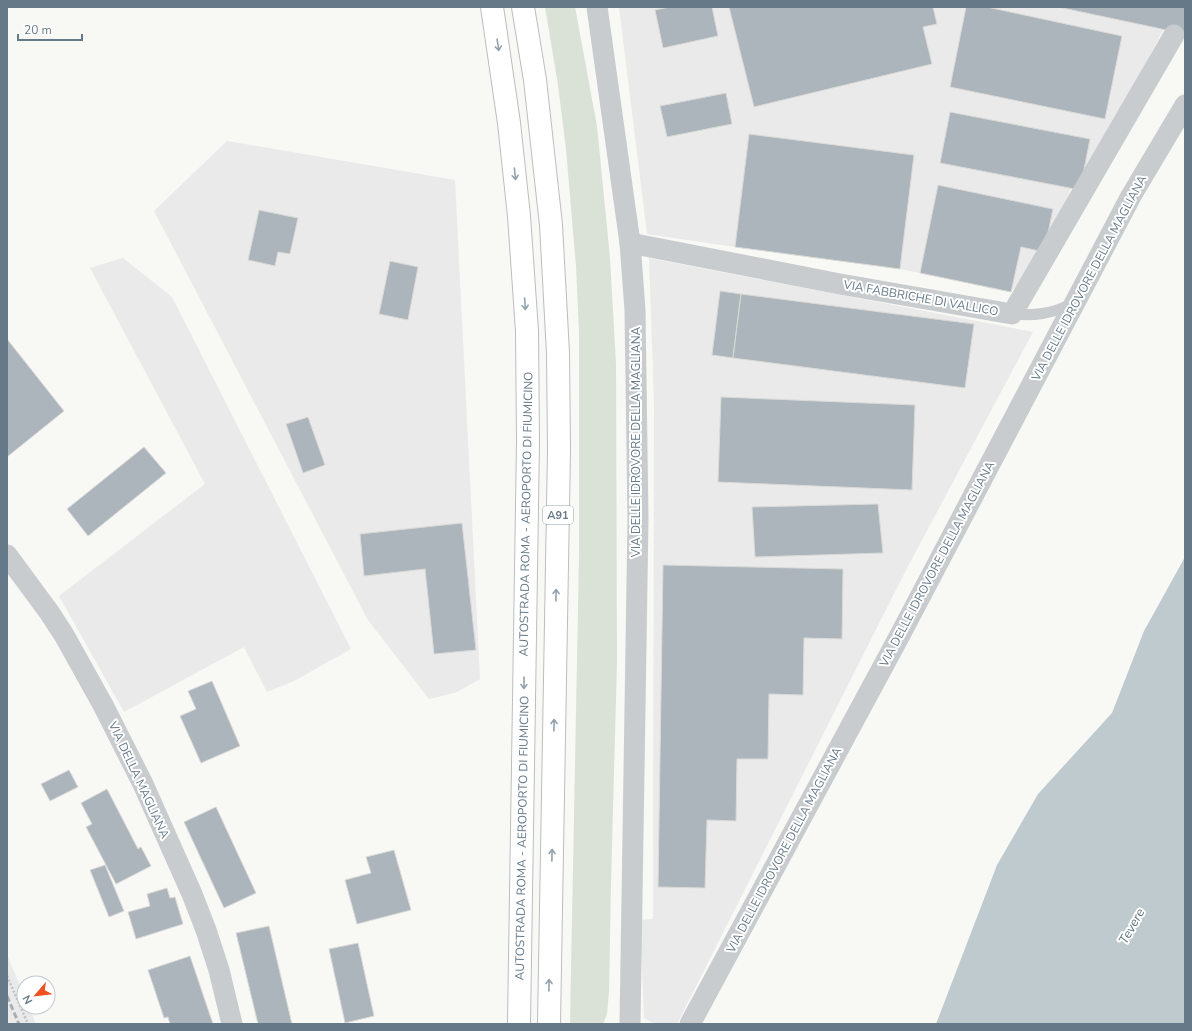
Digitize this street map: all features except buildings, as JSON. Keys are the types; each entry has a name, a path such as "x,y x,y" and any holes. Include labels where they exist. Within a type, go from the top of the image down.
{"highway":[{"name":"AUTOSTRADA ROMA - AEROPORTO DI FIUMICINO","path":"492,7 510,123 519,216 527,331 528,502 519,1024"},
{"name":"A91","path":"523,7 535,80 546,180 553,258 558,353 559,458 549,1024"}],"street":[{"name":"VIA DELLE IDROVORE DELLA MAGLIANA","path":"597,7 630,243 635,310 638,519 630,1024"},
{"name":"VIA FABBRICHE DI VALLICO","path":"630,243 840,284 1012,314 1174,35"},
{"name":"VIA DELLE IDROVORE DELLA MAGLIANA","path":"690,1024 900,635 1131,196 1185,105"},
{"name":"VIA DELLA MAGLIANA","path":"7,555 64,635 103,705 143,784 192,894 206,930 219,970 232,1024"}],"lane":[{"path":"1012,314 1028,316 1044,314 1060,310 1075,302"}],"path":[{"path":"7,976 28,1024"}],"shaded area":[{"path":"545,7 575,7 597,126 610,258 616,364 617,662 609,992 607,1014 603,1024 570,1024 579,557 579,331 576,266 566,149 558,85"},
{"path":"619,7 1185,7 1185,34 1163,30 1080,190 1071,189 1044,252 1011,292 900,269 647,234"},
{"path":"227,141 455,180 480,679 457,692 429,699 368,620 154,211"},
{"path":"123,258 172,297 351,649 294,681 267,692 244,647 124,712 59,596 205,484 90,268"},
{"path":"649,258 1033,332 906,570 677,1024 655,1024 644,1018 640,920 653,919 654,402"},
{"path":"7,955 16,976 16,1015 32,1015 36,1024 7,1024"}],"water":[{"name":"Tevere","path":"1185,557 1185,1024 936,1024 997,865 1038,794 1112,713 1144,631"}],"railway":[{"path":"7,996 19,1024"}]}
